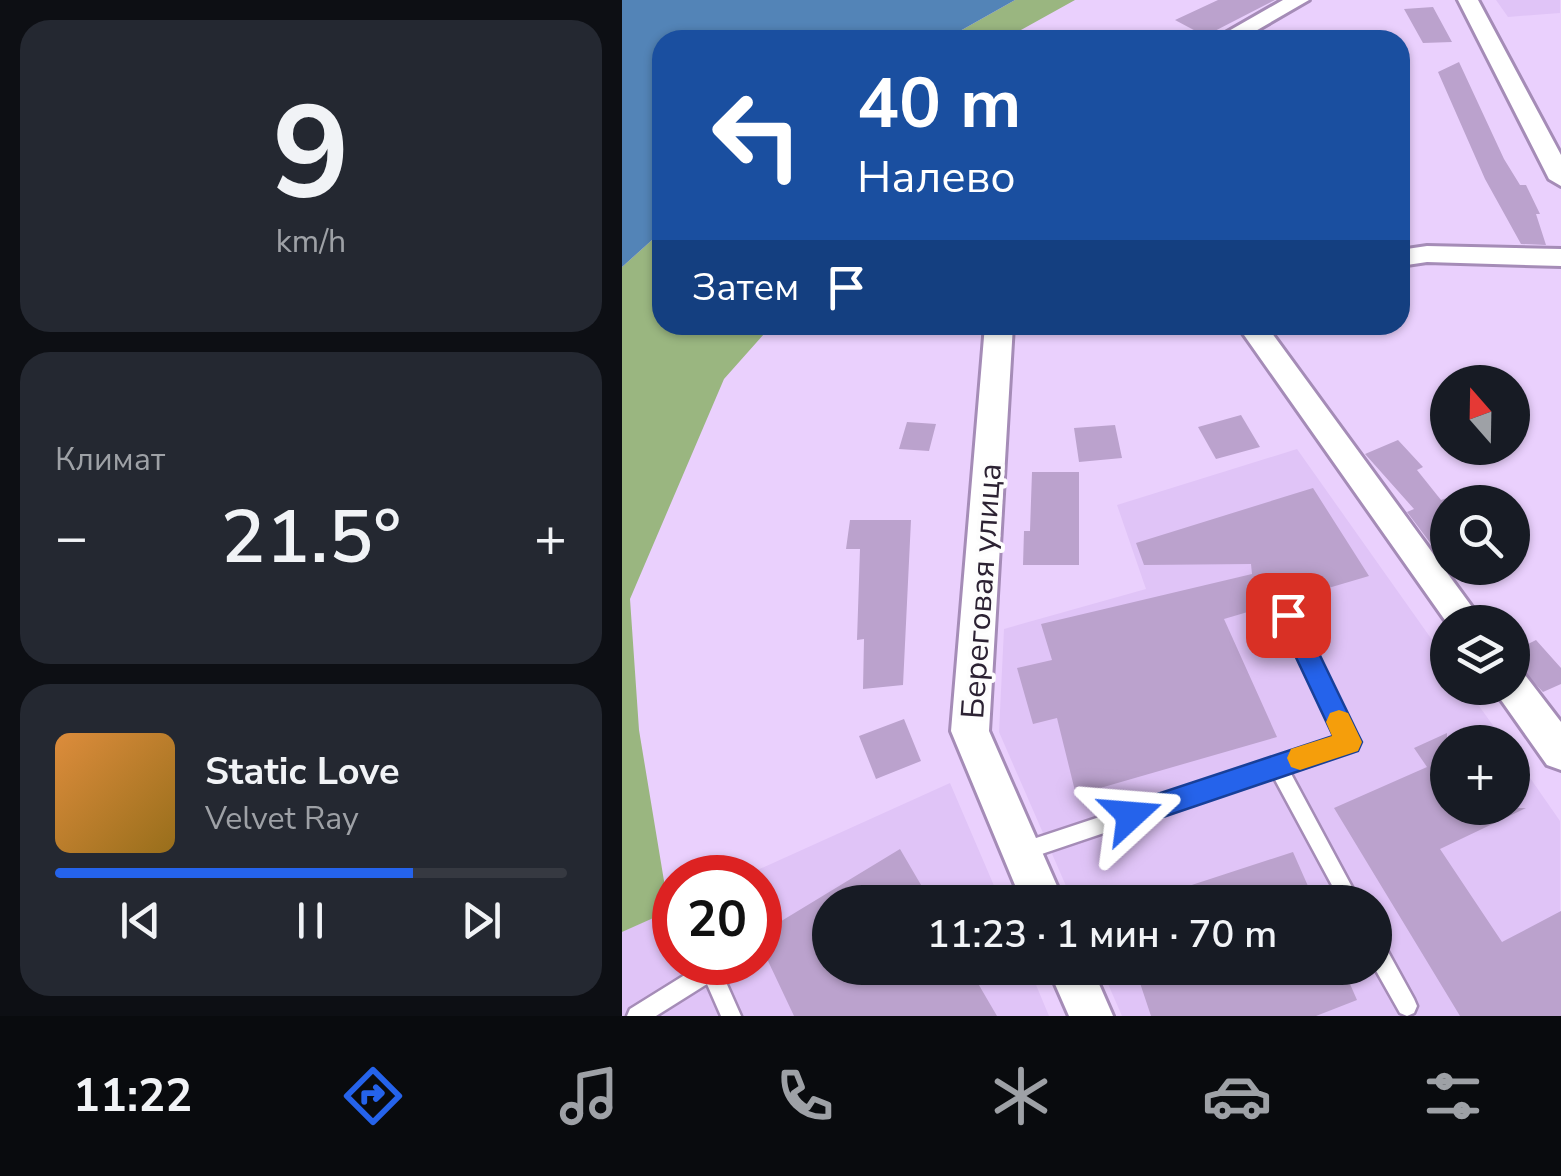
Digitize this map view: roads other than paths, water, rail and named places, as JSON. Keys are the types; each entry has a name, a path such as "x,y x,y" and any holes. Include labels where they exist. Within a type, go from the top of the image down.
{"street":[{"path":"1243,30 1299,0"},
{"path":"1468,0 1560,179"},
{"path":"1410,257 1560,258"},
{"name":"Береговая улица","path":"998,335 970,731 1036,885"},
{"path":"1258,335 1454,605"},
{"path":"1526,705 1560,753"},
{"path":"1077,985 1091,1016"}],"lane":[{"path":"1021,852 1349,742 1288,615"},
{"path":"1276,766 1342,885"},
{"path":"637,1016 712,970 731,1016"},
{"path":"1392,979 1407,1006"}],"water":[{"path":"622,0 1015,0 962,30 652,30 652,240 622,267"}]}
